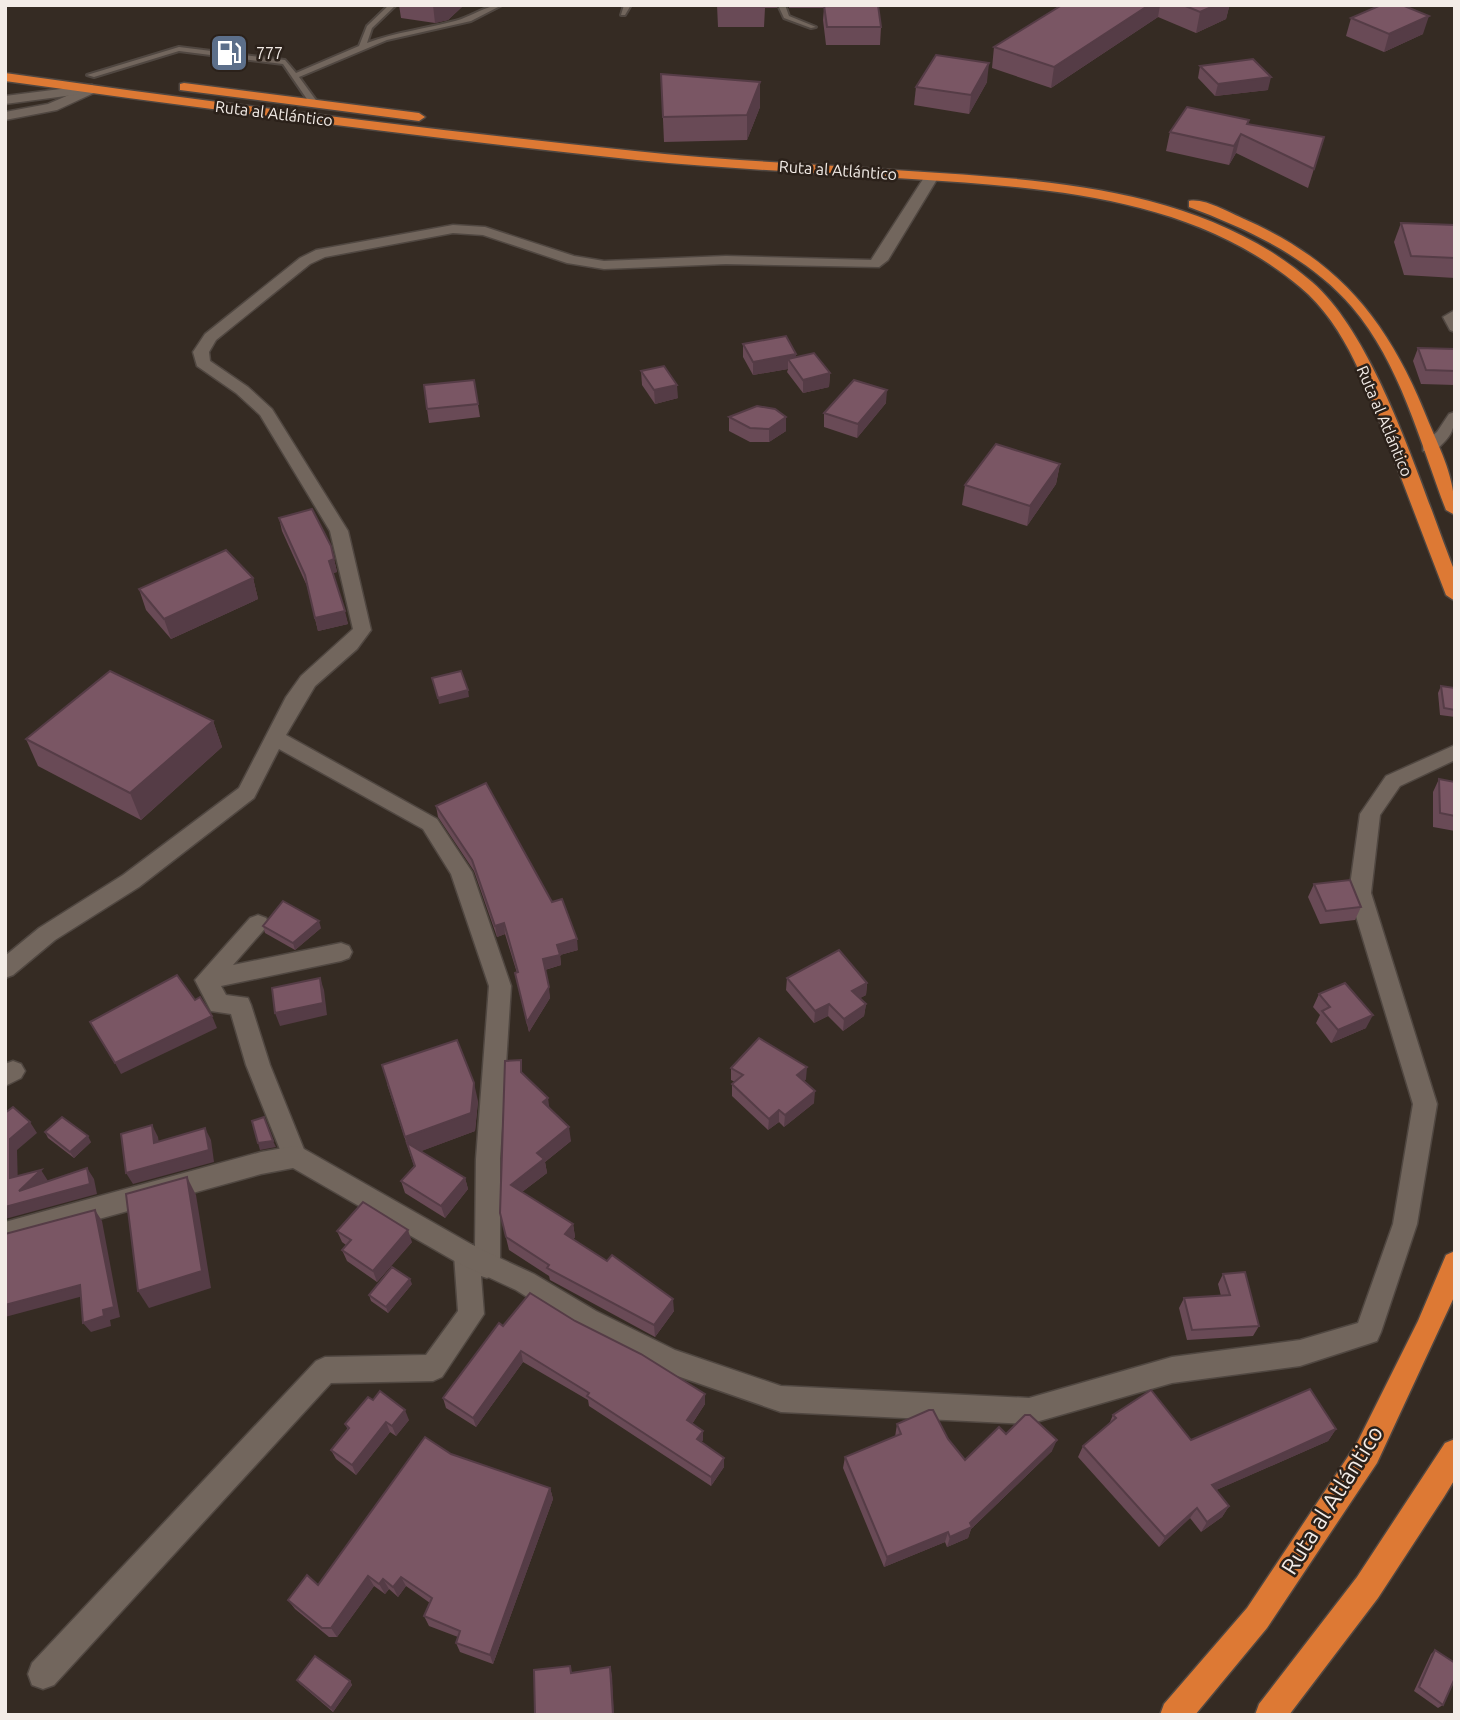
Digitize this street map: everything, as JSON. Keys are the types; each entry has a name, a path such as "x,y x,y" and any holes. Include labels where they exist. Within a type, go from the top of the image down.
{"highway":[{"name":"Ruta al Atlántico","path":"5,63 225,108 645,156 1030,184 1118,196 1165,209 1238,237 1311,289 1344,331 1372,382 1455,594"},
{"name":"Ruta al Atlántico","path":"5,77 191,88 676,148 1018,169 1114,183 1183,200 1223,214 1265,235 1339,286 1372,324 1398,372 1455,510"},
{"path":"225,108 253,105 316,114 324,111 314,103"},
{"name":"Ruta al Atlántico","path":"1175,1715 1257,1618 1367,1453 1428,1328 1455,1263"},
{"path":"1270,1715 1316,1658 1432,1491 1455,1453"}],"street":[{"path":"5,100 92,82"},
{"path":"5,116 52,107 92,82"},
{"path":"5,969 47,934 131,881 247,793 293,702 308,681 350,645 362,630 338,531 266,412 242,390 203,363 201,352 210,337 305,261 321,253 453,229 485,231 572,260 604,265 726,260 874,264 881,260 932,176"},
{"path":"1455,314 1451,317 1455,327"},
{"path":"1429,447 1443,435 1455,417"},
{"path":"43,1674 325,1370 433,1368 471,1314 488,1159 500,986 460,872 430,824 275,738"},
{"path":"206,980 219,1004 240,1004 258,1065 295,1157 477,1260 525,1282 587,1320 669,1361 781,1399 1029,1411 1172,1370 1300,1353 1368,1332 1405,1224 1425,1104 1398,1008 1360,893 1370,814 1393,781 1455,752"},
{"path":"206,980 258,925"},
{"path":"206,980 341,952"},
{"path":"5,1234 261,1163 295,1157"}],"lane":[{"path":"362,48 369,27 393,5"},
{"path":"295,76 329,65 388,38 474,20 499,5"},
{"path":"623,14 628,5"},
{"path":"782,5 786,16 813,27"},
{"path":"92,82 179,49 285,62 314,103"}],"building":[{"path":"824,5 878,5 881,27 827,27"},
{"path":"1062,5 1149,5 1054,67 994,47"},
{"path":"1183,5 1216,5 1200,12"},
{"path":"1381,5 1402,5 1429,16 1389,34 1351,18"},
{"path":"936,55 989,63 971,95 916,87"},
{"path":"1253,59 1271,77 1218,84 1200,66"},
{"path":"661,74 760,82 747,115 663,117"},
{"path":"1187,107 1249,120 1247,124 1324,137 1314,169 1241,134 1234,146 1170,132"},
{"path":"1401,223 1455,225 1455,258 1411,256"},
{"path":"786,336 796,354 753,362 743,344"},
{"path":"1418,348 1455,349 1455,371 1426,370"},
{"path":"814,353 830,373 803,380 788,359"},
{"path":"664,366 677,385 654,390 641,371"},
{"path":"474,380 478,404 427,409 424,385"},
{"path":"854,380 887,390 858,424 824,413"},
{"path":"757,406 775,409 786,417 769,429 750,428 729,417"},
{"path":"996,444 1060,464 1030,506 965,485"},
{"path":"312,509 331,546 334,559 329,561 345,611 315,618 305,575 279,518"},
{"path":"226,550 253,578 164,619 139,589"},
{"path":"110,671 213,721 130,793 26,739"},
{"path":"461,671 468,690 438,698 432,678"},
{"path":"1441,686 1455,688 1455,710 1444,708"},
{"path":"1439,779 1455,782 1455,816 1440,813"},
{"path":"486,783 552,902 562,899 577,939 557,945 560,955 543,959 549,987 527,1022 515,973 518,972 504,923 495,926 472,860 436,806"},
{"path":"1350,880 1361,907 1326,911 1314,884"},
{"path":"283,901 319,921 293,943 263,926"},
{"path":"839,950 867,983 852,991 866,1004 844,1019 829,1004 815,1011 787,978"},
{"path":"177,975 195,1000 200,997 212,1016 115,1063 90,1022"},
{"path":"320,978 323,1003 275,1013 272,988"},
{"path":"1345,983 1373,1015 1338,1030 1322,1011 1330,1007 1319,994"},
{"path":"759,1038 807,1067 797,1075 815,1091 785,1115 779,1110 769,1119 732,1084 743,1075 731,1068"},
{"path":"457,1040 474,1083 471,1113 405,1137 382,1065"},
{"path":"521,1060 521,1072 548,1098 543,1102 569,1127 537,1153 544,1159 511,1185 573,1224 565,1234 607,1261 612,1255 673,1299 654,1325 547,1268 549,1265 506,1237 500,1213 505,1061"},
{"path":"13,1107 30,1122 10,1139 10,1178 41,1170 19,1191 87,1168 90,1184 5,1207 5,1113"},
{"path":"62,1117 88,1136 70,1152 45,1132"},
{"path":"264,1117 273,1141 258,1143 252,1121"},
{"path":"152,1125 154,1143 205,1128 209,1150 126,1173 121,1134"},
{"path":"407,1143 465,1178 441,1206 401,1181 415,1166"},
{"path":"187,1177 202,1271 138,1291 126,1194"},
{"path":"363,1202 408,1230 373,1271 342,1250 351,1240 337,1231"},
{"path":"95,1210 114,1307 103,1310 104,1316 83,1323 80,1285 5,1305 5,1234"},
{"path":"392,1267 410,1279 386,1307 369,1295"},
{"path":"1245,1272 1259,1326 1192,1330 1184,1298 1230,1295 1223,1274"},
{"path":"530,1293 575,1321 641,1354 705,1394 687,1420 703,1431 697,1439 724,1458 711,1477 587,1396 589,1393 521,1351 473,1418 443,1398 499,1323 503,1326"},
{"path":"1310,1389 1336,1429 1212,1485 1229,1506 1207,1522 1197,1508 1165,1537 1083,1446 1116,1418 1113,1415 1151,1390 1191,1440"},
{"path":"380,1391 405,1410 392,1426 386,1422 352,1465 331,1450 349,1428 345,1424 368,1397 373,1400"},
{"path":"933,1410 948,1439 965,1460 999,1427 1006,1434 1025,1415 1030,1415 1057,1440 970,1523 972,1527 950,1537 948,1532 887,1557 845,1457 901,1434 897,1424"},
{"path":"425,1437 451,1454 550,1488 490,1655 456,1643 460,1631 424,1616 432,1598 401,1577 393,1587 383,1579 379,1584 368,1576 331,1628 322,1628 288,1600 307,1575 318,1585"},
{"path":"1435,1650 1455,1663 1455,1678 1443,1705 1419,1687"},
{"path":"315,1656 350,1681 331,1708 297,1680"},
{"path":"570,1666 571,1673 610,1667 613,1715 535,1715 534,1670"}],"place":[{"name":"777","path":"229,53"}]}
